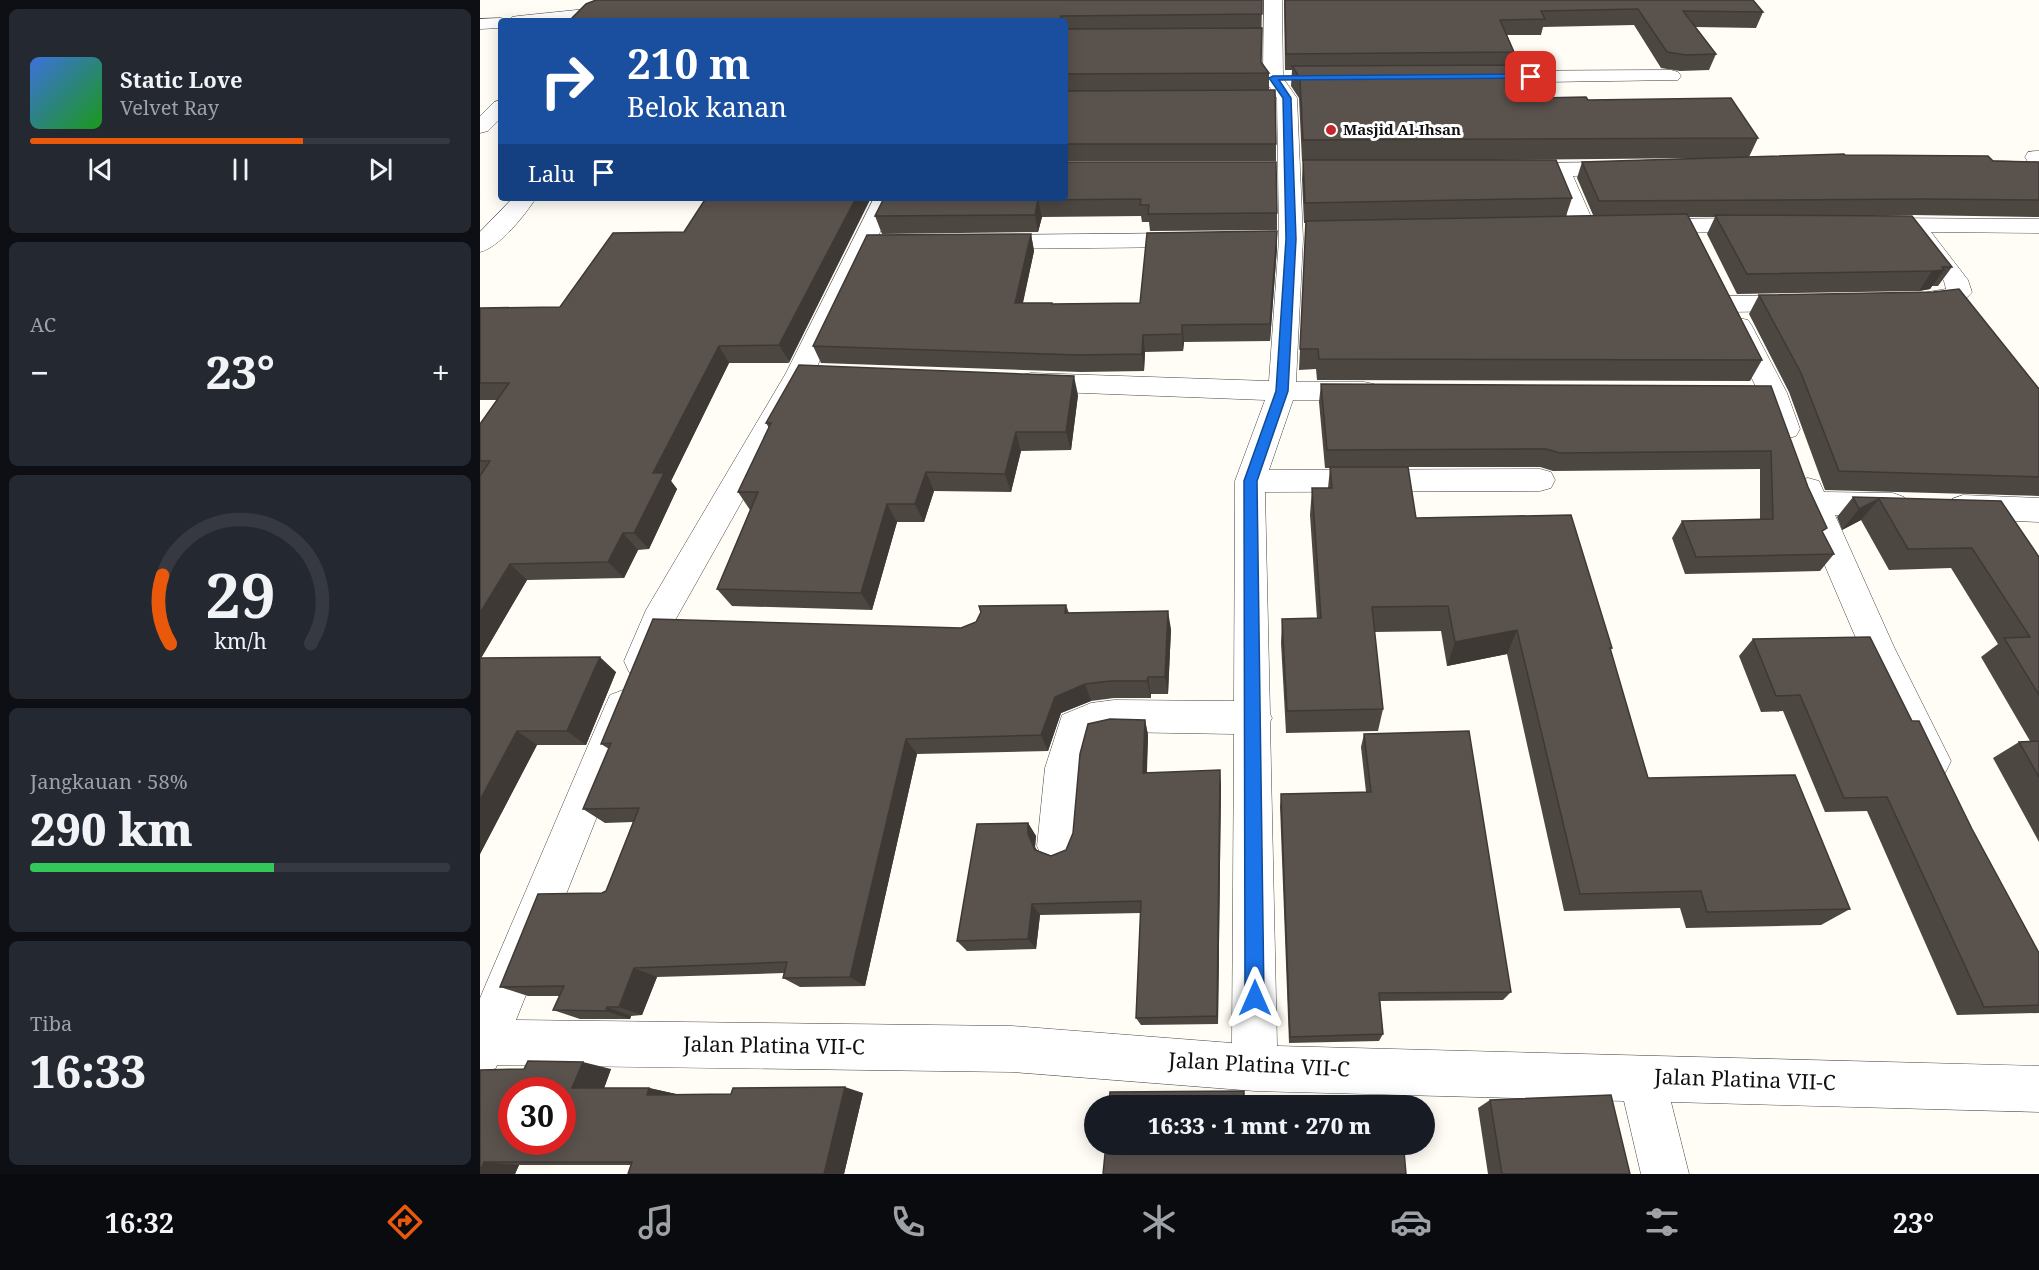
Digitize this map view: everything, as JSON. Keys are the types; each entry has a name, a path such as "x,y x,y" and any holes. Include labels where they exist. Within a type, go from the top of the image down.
{"street":[{"path":"569,18 586,17 621,0"},
{"path":"1255,1068 1254,718 1250,481 1282,391 1291,235 1289,170 1280,88 1261,38 1273,0"},
{"path":"480,24 498,23"},
{"path":"1461,77 1671,76"},
{"path":"481,127 498,109"},
{"path":"1489,170 1640,168"},
{"path":"1560,170 1584,228"},
{"path":"480,245 506,221 523,201"},
{"path":"482,1045 658,620 812,374 875,243 884,201"},
{"path":"1895,302 1946,298 1959,292 1956,280 1913,224"},
{"path":"1688,225 1728,304 1761,393 1878,650 1944,785"},
{"path":"1630,227 1771,225"},
{"path":"1854,225 2039,226"},
{"path":"1560,228 1607,227"},
{"path":"970,242 1208,240"},
{"path":"1728,304 1823,303"},
{"path":"1012,381 1282,391 1390,392"},
{"path":"1250,481 1539,480"},
{"path":"1812,503 2039,510"},
{"path":"658,620 693,621"},
{"path":"1057,846 1064,768 1075,727 1091,719 1114,716 1254,718"},
{"name":"Jalan Platina VII-C","path":"482,1045 1012,1049 1255,1068 2039,1089"},
{"path":"1642,1077 1665,1174"}],"building":[{"path":"596,0 1262,0 1262,14 1061,16 1061,18 572,18 586,4"},
{"path":"1285,0 1753,0 1763,12 1683,11 1716,54 1686,55 1667,52 1638,9 1541,11 1545,19 1500,20 1514,52 1286,54"},
{"path":"1262,28 1261,62 1269,73 1068,74 1068,29"},
{"path":"1522,65 1537,98 1586,97 1588,100 1731,98 1758,138 1303,140 1300,78 1292,66"},
{"path":"1275,90 1276,144 1068,144 1068,91"},
{"path":"1844,154 1988,156 1993,161 2039,162 2039,200 1599,201 1582,162"},
{"path":"1303,160 1556,160 1572,198 1305,203"},
{"path":"1068,162 1276,162 1277,213 1148,214 1149,205 1140,205 1141,199 1068,200"},
{"path":"704,201 854,201 779,345 719,346 653,473 664,473 634,533 623,533 608,562 510,564 480,613 480,476 490,461 480,461 480,424 509,383 480,383 480,308 560,307 613,233 684,232"},
{"path":"882,201 1038,201 1035,215 875,216"},
{"path":"1687,214 1762,360 1319,359 1318,349 1300,349 1306,221"},
{"path":"1715,215 1912,216 1952,267 1942,267 1944,270 1932,271 1747,274"},
{"path":"1277,231 1270,324 1182,325 1182,334 1143,335 1142,354 1078,355 813,346 867,235 1031,234 1015,303 1052,304 1140,303 1147,233"},
{"path":"1959,289 2039,389 2039,477 1839,471 1801,373 1759,295 1933,292"},
{"path":"799,365 1074,376 1066,432 1016,432 1005,474 926,472 915,504 887,504 861,593 717,589 758,492 738,492 771,423 766,423"},
{"path":"1321,384 1771,386 1808,487 1827,528 1822,531 1834,554 1696,557 1682,521 1773,519 1771,451 1560,453 1546,449 1327,450"},
{"path":"1330,467 1408,467 1416,518 1571,515 1612,648 1610,648 1648,778 1795,775 1850,909 1707,912 1701,891 1580,894 1517,630 1455,642 1448,606 1372,607 1383,709 1287,711 1282,619 1321,618 1312,488 1332,488"},
{"path":"1853,497 2001,501 2039,557 2039,695 2004,638 2030,637 1972,548 1908,549 1879,499 1859,509"},
{"path":"1066,605 1065,613 1168,611 1165,677 1148,677 1147,681 1085,684 1055,697 1041,735 906,739 850,977 783,978 787,962 634,968 619,1007 607,1007 606,1011 553,1010 564,986 500,987 538,894 602,893 606,891 639,808 583,809 611,743 601,744 653,619 961,628 976,622 981,612 979,606"},
{"path":"1870,637 1912,721 1919,721 1972,829 2039,953 2039,1005 1984,1007 1887,797 1844,798 1800,695 1776,696 1753,639"},
{"path":"600,657 567,731 517,731 480,800 480,658"},
{"path":"1110,719 1145,720 1143,773 1220,770 1217,1016 1136,1018 1141,901 1032,904 1028,939 957,941 977,824 1028,823 1028,834 1035,850 1051,856 1066,850 1073,833 1080,754 1088,724"},
{"path":"1469,731 1511,992 1379,993 1383,1034 1290,1037 1281,794 1371,792 1364,734"},
{"path":"2039,741 2039,777 2019,742"},
{"path":"528,1061 583,1062 576,1079 498,1077 498,1155 576,1155 576,1088 649,1088 647,1095 731,1094 733,1088 845,1087 824,1174 628,1174 632,1162 484,1162 480,1171 480,1070 524,1069"},
{"path":"1244,1091 1244,1095 1110,1095 1110,1092"},
{"path":"1611,1095 1630,1174 1502,1174 1490,1100"},
{"path":"1105,1155 1404,1155 1406,1174 1103,1174"}],"place":[{"name":"Masjid Al-Ihsan","path":"1331,130"}],"route":[{"path":"1255,998 1250,481 1282,391 1291,239 1287,98 1273,78 1531,77"}]}
